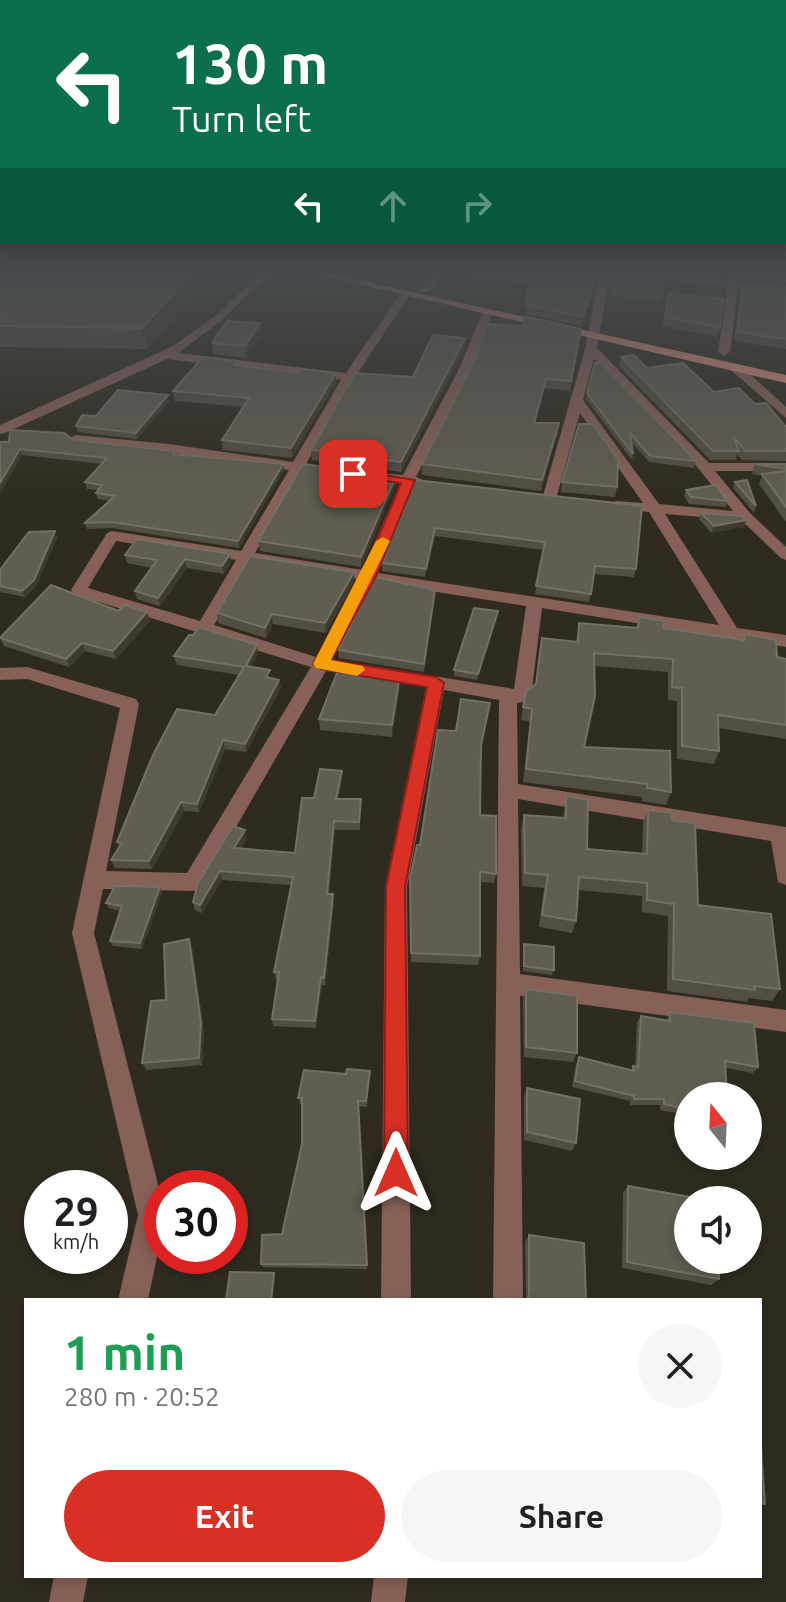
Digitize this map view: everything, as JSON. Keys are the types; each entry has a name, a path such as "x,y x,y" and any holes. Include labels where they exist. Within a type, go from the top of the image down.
{"main road":[{"path":"633,346 786,379"},
{"path":"670,346 724,352 786,366"}],"street":[{"path":"0,430 66,397 166,355 178,346"},
{"path":"204,628 349,377 370,346"},
{"path":"94,880 193,882 369,576 408,480 474,346"},
{"path":"534,497 557,500 591,346"},
{"path":"600,346 745,516 786,555"},
{"path":"724,352 725,346"},
{"path":"166,355 349,377"},
{"path":"736,368 786,414"},
{"path":"577,400 654,508 732,633"},
{"path":"76,439 169,448 440,485"},
{"path":"704,467 786,467"},
{"path":"594,503 745,516"},
{"path":"535,602 522,697 321,664 79,590 112,536 786,641"},
{"path":"0,674 27,673 130,704 83,933 152,1215 133,1298"},
{"path":"396,1298 396,887 436,683"},
{"path":"508,695 508,1298"},
{"path":"507,790 783,835 786,876"},
{"path":"506,983 786,1021"},
{"path":"66,1602 71,1578"},
{"path":"388,1602 391,1578"}],"building":[{"path":"428,346 461,346 401,462 311,450 355,373 413,377"},
{"path":"480,346 578,346 571,381 546,379 534,423 559,423 542,480 422,464"},
{"path":"634,355 647,368 683,363 714,392 739,388 755,404 766,403 786,427 786,451 745,451 733,436 739,451 713,451 621,357"},
{"path":"203,357 237,361 234,365 299,373 301,369 336,373 291,448 222,440 249,398 173,391"},
{"path":"595,363 601,363 696,461 650,456 630,433 633,454 587,393"},
{"path":"118,390 168,395 136,433 76,426 82,415 96,416"},
{"path":"579,424 593,424 618,460 617,487 562,482"},
{"path":"10,430 64,433 74,440 174,451 173,454 283,464 238,541 111,522 85,523 115,496 96,493 102,485 85,482 107,458 20,449 0,483 0,442 9,442"},
{"path":"303,464 396,476 361,557 258,541"},
{"path":"755,464 786,464 786,469"},
{"path":"786,471 786,507 762,474"},
{"path":"415,480 642,506 636,569 595,566 591,594 536,586 545,542 435,528 426,569 382,563"},
{"path":"747,480 756,506 735,482"},
{"path":"715,485 728,501 691,497 686,490"},
{"path":"701,513 742,516 746,520 714,526"},
{"path":"55,531 34,580 22,591 0,586 0,570 29,532"},
{"path":"137,539 230,554 222,566 185,559 158,598 135,591 157,560 125,555"},
{"path":"250,556 354,572 325,623 272,614 265,628 217,613"},
{"path":"375,577 435,590 424,664 338,650"},
{"path":"51,585 119,611 124,605 147,612 113,651 82,643 66,659 0,638"},
{"path":"474,608 498,611 478,674 454,670"},
{"path":"639,617 664,621 663,628 744,640 744,634 776,640 777,657 786,659 786,725 718,715 719,751 682,746 682,688 672,687 673,659 594,653 595,696 584,747 670,751 671,792 647,788 647,784 526,769 532,709 523,707 526,692 536,684 542,638 578,642 579,623 638,628"},
{"path":"199,627 257,645 246,666 270,670 266,677 279,680 245,744 223,740 197,804 181,802 149,861 111,860 122,843 117,842 153,755 177,709 215,715 244,667 174,656"},
{"path":"340,665 400,674 392,725 319,719"},
{"path":"461,699 490,703 481,745 480,815 496,816 496,874 480,872 480,956 411,953 410,878 417,845 420,845 438,730 456,731"},
{"path":"320,769 342,771 336,799 361,799 359,822 334,821 327,894 333,894 324,978 321,977 315,1021 272,1019 279,972 274,972 293,877 220,871 200,905 193,902 198,883 233,826 245,830 234,848 295,853 302,798 314,798"},
{"path":"566,796 588,800 587,849 647,854 648,810 672,813 672,820 695,823 698,905 771,914 780,989 754,986 755,990 673,979 674,904 647,900 647,883 579,877 576,921 542,915 548,875 525,873 524,815 566,818"},
{"path":"115,886 160,887 140,943 110,941 122,906 106,903"},
{"path":"189,939 201,1023 199,1058 142,1063 151,1001 166,1000 164,944"},
{"path":"524,944 554,947 554,970 524,966"},
{"path":"526,989 577,996 577,1053 526,1047"},
{"path":"670,1012 754,1023 758,1067 725,1061 726,1082 674,1082 674,1106 664,1104 664,1099 634,1099 634,1096 575,1081 579,1057 634,1071 633,1066 638,1067 641,1016 670,1021"},
{"path":"347,1069 370,1071 366,1101 358,1101 367,1265 261,1264 262,1235 282,1234 302,1144 302,1098 298,1098 304,1070 346,1074"},
{"path":"527,1088 580,1099 576,1143 527,1132"},
{"path":"628,1186 674,1194 674,1271 627,1262"},
{"path":"529,1235 584,1243 586,1298 528,1298"},
{"path":"274,1273 271,1298 226,1298 230,1274"},
{"path":"692,1274 719,1274 719,1279"},
{"path":"762,1461 765,1504 762,1503"}],"slow traffic":[{"path":"357,670 321,664 369,576 383,541"}],"route":[{"path":"353,474 408,480 369,576 321,664 436,683 396,887 396,1173"}]}
